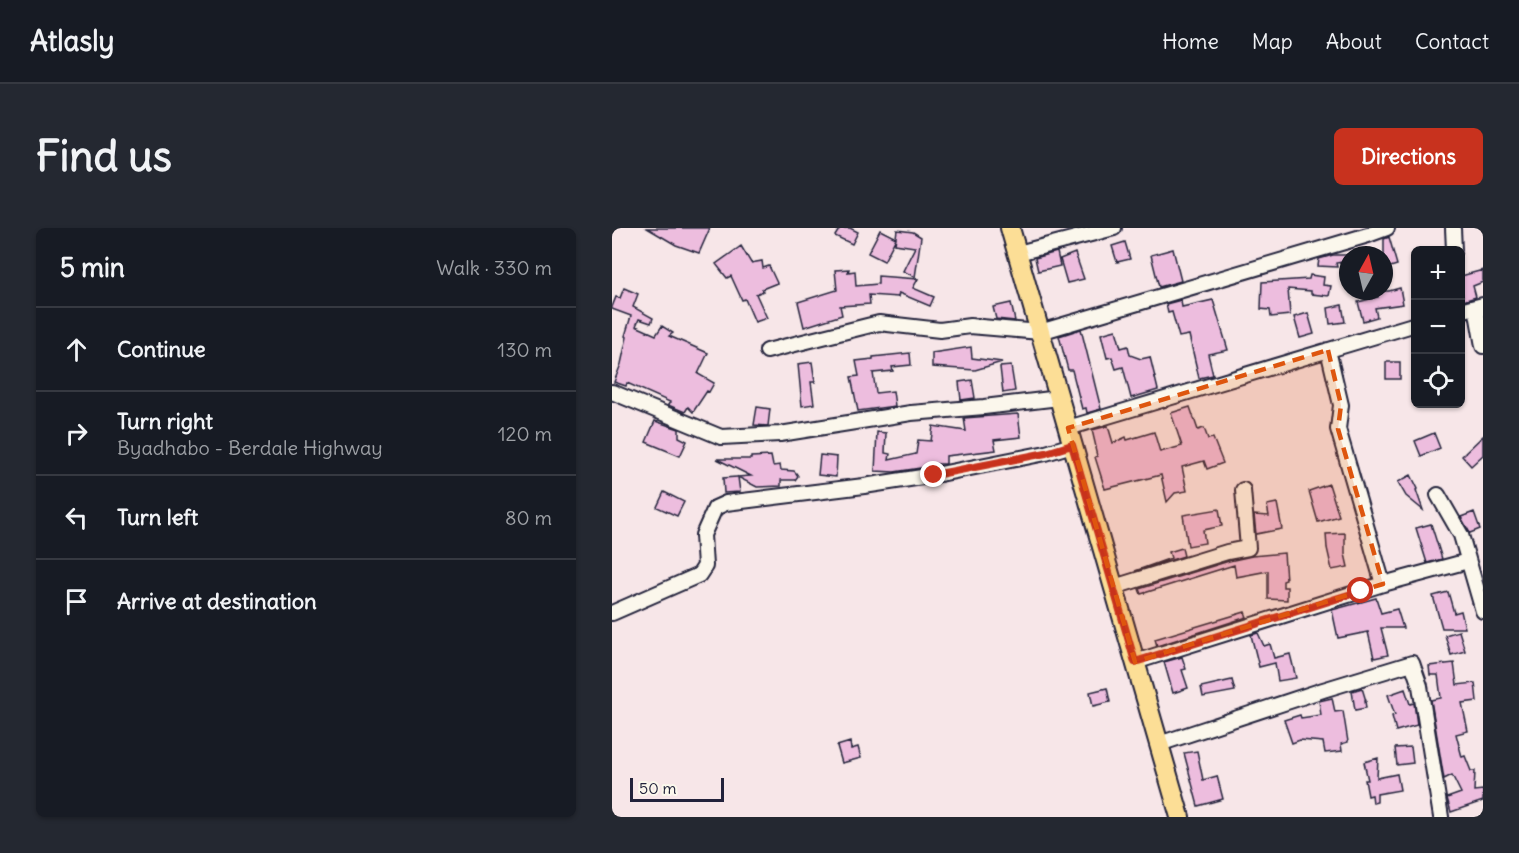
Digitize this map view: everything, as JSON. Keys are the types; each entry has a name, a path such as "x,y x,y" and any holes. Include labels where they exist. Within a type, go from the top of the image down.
{"main road":[{"path":"1010,228 1180,817"}],"street":[{"path":"1018,253 1114,228"},
{"path":"767,351 879,323 940,330 970,326 1040,332 1387,228"},
{"path":"1453,228 1454,246"},
{"path":"1479,306 1483,346"},
{"path":"612,613 699,575 705,566 703,535 715,508 726,503 864,486 1046,453 1070,436 1328,350 1411,325"},
{"path":"1328,350 1341,405 1338,429 1383,584"},
{"path":"612,392 721,437 780,434 911,413 1059,398"},
{"path":"1114,586 1227,552 1248,549 1250,545 1243,490"},
{"path":"1438,495 1461,535 1483,611"},
{"path":"1135,662 1383,584 1468,561"},
{"path":"1159,744 1412,663 1420,686 1441,817"}],"highlighted area":[{"path":"1328,350 1341,405 1338,429 1383,584 1135,662 1068,428"}],"building":[{"path":"647,228 710,228 699,253 676,245"},
{"path":"840,228 850,228 858,232 852,244 835,236"},
{"path":"880,230 896,238 884,261 868,253"},
{"path":"897,230 913,232 921,237 915,277 903,271 915,247 895,244"},
{"path":"1389,237 1392,246 1384,246 1384,239"},
{"path":"1125,242 1130,259 1117,262 1112,246"},
{"path":"741,246 751,263 762,261 763,268 769,266 777,283 756,294 767,318 755,322 731,276 727,278 716,264"},
{"path":"1173,249 1181,281 1159,287 1151,255"},
{"path":"1393,251 1397,265 1393,266"},
{"path":"1057,252 1060,266 1038,271 1035,258"},
{"path":"1075,253 1084,279 1067,283 1060,259"},
{"path":"1339,255 1337,267 1318,266 1319,259"},
{"path":"849,269 848,272 855,271 856,286 878,284 878,276 918,279 913,288 934,297 930,306 899,293 898,297 869,295 870,304 840,306 842,315 804,327 798,302 837,290 835,270"},
{"path":"1483,270 1483,282 1473,286 1476,297 1465,300 1465,300 1465,275"},
{"path":"1310,275 1324,277 1323,285 1331,286 1329,296 1311,294 1311,291 1288,289 1290,315 1271,317 1270,310 1261,309 1262,282 1309,279"},
{"path":"624,288 638,294 633,307 653,318 651,323 639,319 636,326 656,335 662,326 673,333 669,336 708,353 698,374 714,383 693,412 688,407 685,412 668,405 670,402 627,383 626,386 614,382 621,364 631,316 612,309 612,307 616,297 620,298"},
{"path":"1400,288 1403,304 1375,308 1377,317 1363,321 1358,302 1393,300 1393,290"},
{"path":"1181,300 1182,307 1213,300 1228,350 1208,354 1213,375 1199,378 1189,335 1179,337 1172,312 1168,313 1166,304"},
{"path":"1011,303 1015,321 996,319 993,307"},
{"path":"1342,305 1345,322 1330,324 1328,308"},
{"path":"1308,313 1314,334 1300,338 1294,317"},
{"path":"1081,329 1101,409 1087,413 1086,408 1082,409 1072,370 1068,370 1059,336"},
{"path":"1116,330 1121,348 1128,346 1130,355 1141,359 1150,357 1158,390 1131,398 1123,367 1116,369 1112,357 1107,358 1101,334"},
{"path":"971,347 972,358 1002,362 975,370 932,367 932,353"},
{"path":"910,353 911,365 892,367 893,371 873,373 876,393 893,391 895,406 858,411 851,377 859,376 856,361"},
{"path":"812,362 815,382 811,382 814,404 802,406 798,364"},
{"path":"1386,362 1400,362 1400,379 1386,379"},
{"path":"1011,366 1015,391 1003,393 1000,367"},
{"path":"972,380 975,398 961,400 959,382"},
{"path":"757,407 770,409 768,426 754,425"},
{"path":"1190,407 1198,430 1204,428 1208,439 1213,438 1223,463 1207,469 1204,461 1182,467 1187,491 1175,493 1167,502 1161,475 1105,489 1095,457 1097,456 1096,447 1092,430 1108,426 1113,443 1126,437 1127,440 1154,432 1160,452 1182,446 1171,413"},
{"path":"1018,414 1021,437 994,440 996,450 946,456 946,464 935,464 935,466 927,465 927,467 894,472 875,471 877,432 886,433 885,453 890,454 889,460 916,454 918,440 931,441 933,426 966,431 964,418"},
{"path":"655,421 679,429 679,437 687,441 680,456 646,442"},
{"path":"1434,433 1440,448 1421,456 1415,441"},
{"path":"1483,436 1483,455 1471,466 1462,456"},
{"path":"820,455 837,457 836,477 818,475"},
{"path":"771,456 773,466 780,465 781,470 796,473 798,476 795,480 781,480 781,486 757,487 738,477 740,492 724,493 723,478 751,476 717,459 751,459 751,457"},
{"path":"1411,475 1418,489 1416,490 1423,510 1406,496 1398,482"},
{"path":"1329,484 1339,516 1318,522 1309,491"},
{"path":"664,492 684,502 677,516 657,507"},
{"path":"1277,503 1282,529 1256,534 1254,515 1269,516 1267,505"},
{"path":"1219,509 1222,526 1203,530 1205,543 1188,546 1183,515"},
{"path":"1474,512 1480,529 1470,533 1461,517"},
{"path":"1431,524 1442,559 1427,563 1416,528"},
{"path":"1345,533 1345,554 1348,567 1332,570 1326,534"},
{"path":"1182,548 1184,556 1135,571 1171,558 1169,552"},
{"path":"1284,553 1286,580 1283,581 1283,587 1287,587 1287,600 1268,599 1268,571 1236,577 1234,565 1141,594 1139,589 1229,561"},
{"path":"1448,592 1454,613 1461,611 1465,628 1442,628 1433,596"},
{"path":"1376,598 1381,613 1397,609 1403,628 1381,628 1388,655 1374,658 1368,632 1338,638 1332,610"},
{"path":"1245,612 1247,617 1157,646 1155,639"},
{"path":"1459,631 1465,651 1451,655 1445,635"},
{"path":"1258,633 1264,646 1270,644 1274,658 1290,654 1296,678 1278,681 1275,663 1259,667 1251,635"},
{"path":"1182,657 1186,669 1182,670 1188,688 1173,693 1164,662"},
{"path":"1454,663 1457,685 1475,683 1477,701 1462,703 1468,731 1456,734 1462,757 1465,756 1471,771 1475,771 1474,791 1483,790 1483,801 1451,812 1447,798 1461,793 1452,775 1444,779 1431,700 1441,698 1438,675 1430,675 1429,666"},
{"path":"1232,680 1235,691 1203,697 1201,687"},
{"path":"1107,688 1110,702 1093,706 1090,692"},
{"path":"1362,688 1366,708 1355,710 1352,691"},
{"path":"1405,689 1410,704 1414,703 1417,725 1396,731 1392,716 1395,715 1388,695"},
{"path":"1332,698 1335,712 1343,711 1348,742 1341,744 1342,751 1325,753 1323,742 1300,740 1292,743 1284,720 1300,715 1301,718 1321,715 1319,701"},
{"path":"850,742 851,749 858,747 861,758 842,763 837,746"},
{"path":"1411,747 1413,763 1397,765 1395,748"},
{"path":"1197,751 1203,780 1217,776 1223,799 1198,806 1184,753"},
{"path":"1378,758 1377,778 1397,774 1400,790 1377,794 1377,802 1373,803 1372,795 1368,796 1365,780 1368,780 1364,762"}],"route":[{"path":"934,475 1046,453 1072,445 1135,662 1361,591"}]}
